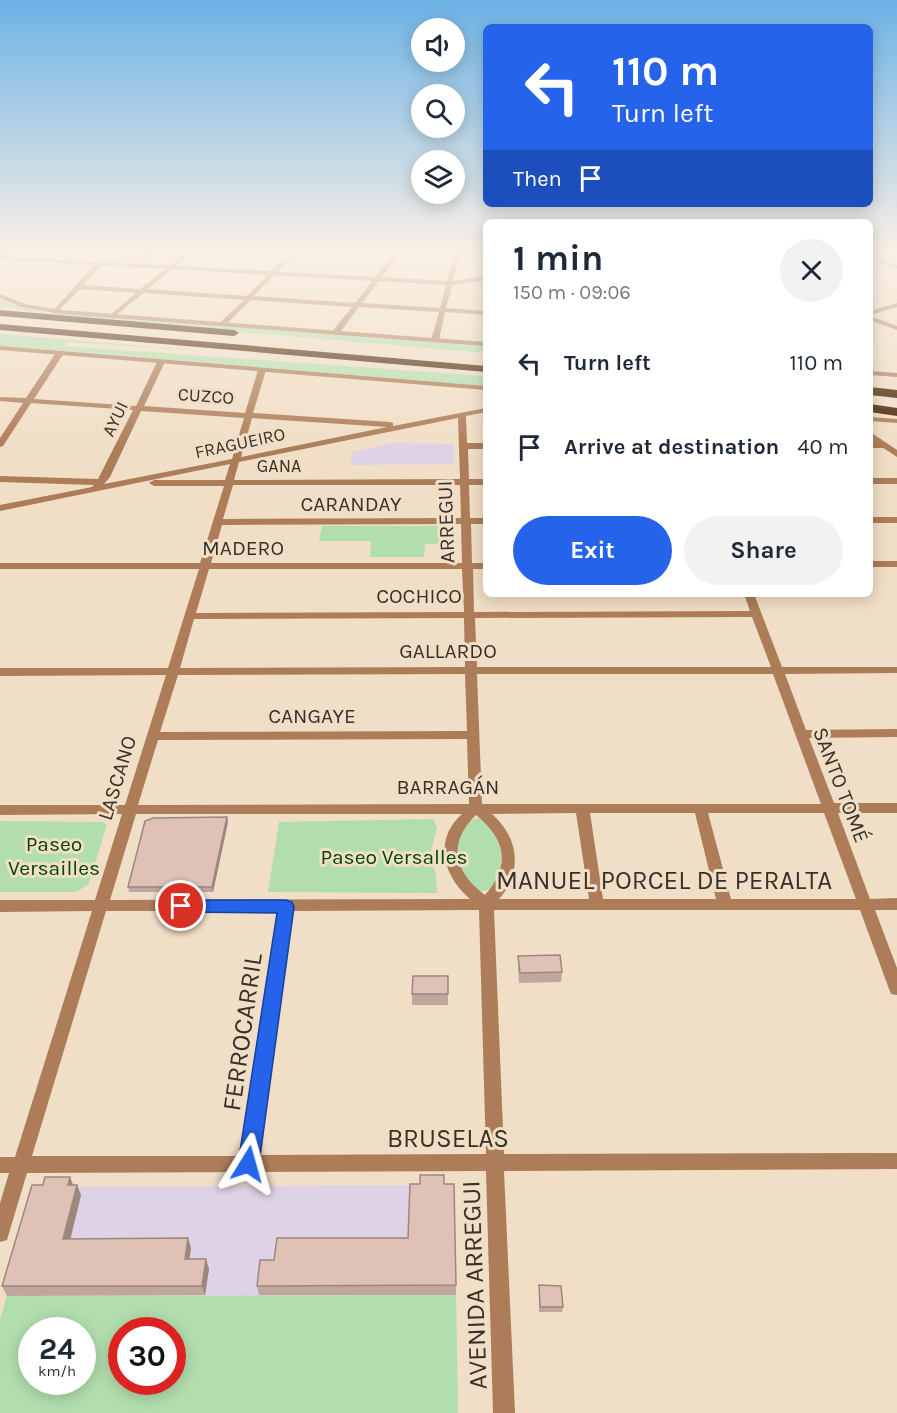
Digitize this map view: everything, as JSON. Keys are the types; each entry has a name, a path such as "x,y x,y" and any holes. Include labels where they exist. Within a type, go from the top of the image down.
{"highway":[{"path":"46,318 293,339 370,349"},
{"path":"0,320 483,359"},
{"path":"0,327 483,369"},
{"path":"0,333 324,360"},
{"path":"0,340 483,369"},
{"path":"873,384 897,384"},
{"path":"873,391 897,393"},
{"path":"873,399 897,401"},
{"path":"873,408 897,412"}],"street":[{"path":"139,318 483,344"},
{"path":"223,324 229,318"},
{"path":"335,333 347,318"},
{"path":"435,340 441,318"},
{"path":"874,318 897,328"},
{"path":"0,348 483,388"},
{"path":"0,444 60,353"},
{"name":"AYUI","path":"99,485 161,362"},
{"name":"LASCANO","path":"0,1233 190,616 262,370"},
{"path":"873,373 897,375"},
{"name":"CUZCO","path":"0,399 409,426"},
{"name":"FRAGUEIRO","path":"0,508 99,485 123,483 483,411"},
{"name":"ARREGUI","path":"462,415 476,808"},
{"path":"873,419 897,421"},
{"path":"873,437 897,454"},
{"path":"873,445 884,445"},
{"path":"463,446 483,446"},
{"path":"0,479 99,485"},
{"path":"873,481 897,481"},
{"name":"GANA","path":"123,483 483,482"},
{"path":"873,520 897,520"},
{"name":"CARANDAY","path":"217,522 483,521"},
{"path":"873,564 897,564"},
{"name":"MADERO","path":"0,566 483,566"},
{"name":"SANTO TOMÉ","path":"750,597 897,989"},
{"name":"COCHICO","path":"190,616 756,614"},
{"name":"GALLARDO","path":"0,672 897,670"},
{"path":"800,734 897,733"},
{"name":"CANGAYE","path":"152,736 473,735"},
{"path":"476,808 492,820 504,836 510,859 504,883 486,904 466,889 453,870 450,860 451,840 455,831 460,822 476,808"},
{"path":"582,808 597,904"},
{"path":"700,808 725,904"},
{"name":"BARRAGÁN","path":"0,810 897,808"},
{"name":"AVENIDA ARREGUI","path":"486,904 504,1413"},
{"name":"MANUEL PORCEL DE PERALTA","path":"0,906 897,904"},
{"name":"FERROCARRIL","path":"248,1164 286,907"},
{"name":"BRUSELAS","path":"0,1165 897,1161"}],"shaded area":[{"path":"393,443 454,444 454,464 350,465 352,452"},
{"path":"448,1186 454,1194 458,1413 0,1413 0,1320 36,1195 49,1187"}],"green space":[{"path":"74,318 115,318 483,345 483,353"},
{"path":"0,334 193,350 68,342 64,346 483,376 483,386 0,346"},
{"path":"322,526 448,526 455,529 455,544 425,544 424,557 370,557 371,541 319,541"},
{"path":"480,818 489,822 499,844 501,866 491,888 479,891 463,874 458,859 458,850 459,840 466,825"},
{"name":"Paseo Versalles","path":"433,819 437,828 430,855 436,875 437,893 268,892 279,822"},
{"name":"Paseo Versailles","path":"0,821 103,822 107,825 88,885 76,892 0,892"},
{"path":"456,1295 458,1413 0,1413 0,1320 7,1296"}],"building":[{"path":"227,817 212,887 128,887 145,821 153,818"},
{"path":"560,955 562,972 520,973 518,956"},
{"path":"413,976 448,976 448,994 412,994"},
{"path":"420,1175 444,1175 444,1184 454,1184 456,1285 257,1286 260,1260 274,1260 277,1238 408,1238 410,1184 420,1184"},
{"path":"45,1177 70,1177 68,1185 77,1185 63,1239 188,1238 185,1259 206,1259 202,1286 2,1286 32,1185 43,1185"},
{"path":"539,1285 561,1286 563,1307 540,1307"}],"route":[{"path":"181,906 286,907 248,1164"}]}
